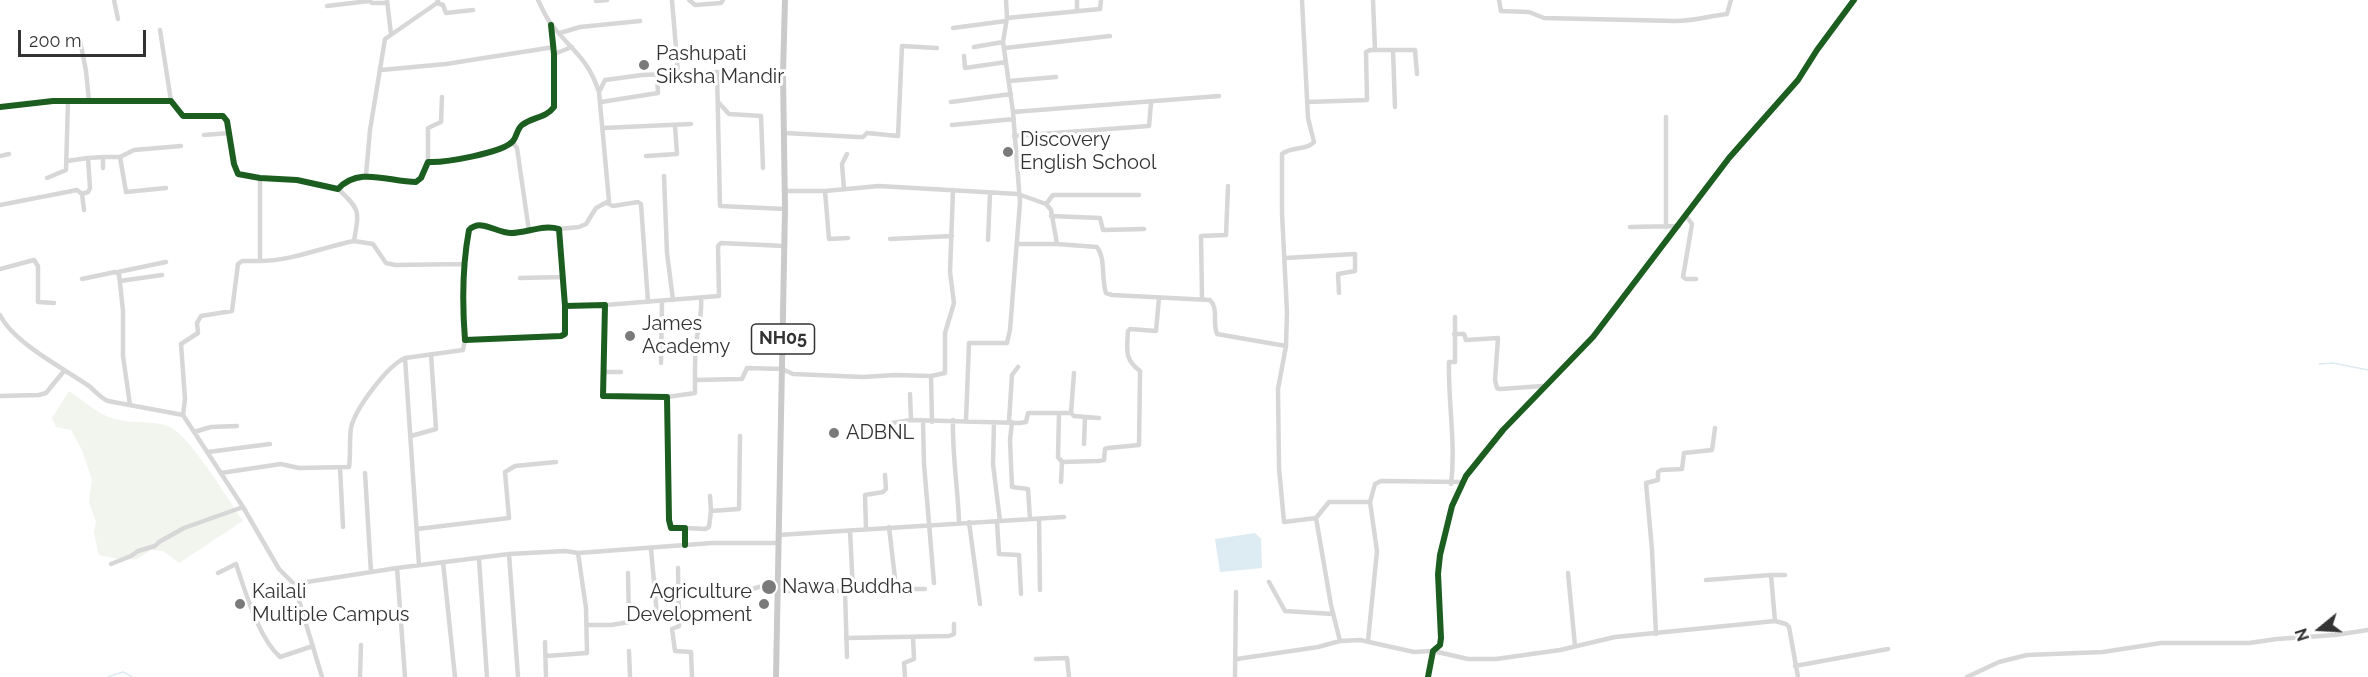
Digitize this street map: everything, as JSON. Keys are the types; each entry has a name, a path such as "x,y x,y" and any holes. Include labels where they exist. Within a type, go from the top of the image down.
{"main road":[{"name":"NH05","path":"776,677 785,208 783,74 785,0"}],"street":[{"path":"114,0 118,19"},
{"path":"327,6 369,0 372,3 387,2 391,34"},
{"path":"428,162 455,161 512,142 524,123 549,113 554,107 554,47 551,25 538,0"},
{"path":"596,1 607,0"},
{"path":"672,0 678,73"},
{"path":"689,0 695,5 721,3 723,0"},
{"path":"966,420 969,343 1004,343 1009,339 1020,202 1014,119 1004,42 1006,0"},
{"path":"1077,0 1077,10"},
{"path":"953,28 1077,10 1100,9 1101,0"},
{"path":"1302,0 1308,118 1314,142 1311,146 1289,149 1282,154 1282,213 1287,312 1286,346 1278,390 1279,468 1284,522 1316,518 1325,506 1334,501 1370,502"},
{"path":"1373,0 1375,50"},
{"path":"1499,0 1501,10 1529,12 1544,18 1675,21 1693,21 1701,17 1727,14 1731,0"},
{"path":"1428,677 1433,651 1440,645 1441,638 1438,574 1440,555 1452,506 1462,482 1503,430 1593,337 1729,158 1798,80 1854,0"},
{"path":"366,175 370,130 381,70 381,51 385,39 437,2 443,5 447,13 473,10"},
{"path":"560,33 580,27 640,21"},
{"path":"551,25 582,57 594,76 601,102 607,203"},
{"path":"160,30 171,101 183,116 223,116 227,121 234,164 238,174 297,180 338,189 355,204 357,214 354,241"},
{"path":"1005,48 1110,36"},
{"path":"80,40 89,101"},
{"path":"974,47 1004,42"},
{"path":"554,54 572,46"},
{"path":"785,133 858,137 864,137 867,133 898,136 902,46 937,48"},
{"path":"381,70 446,64 554,47"},
{"path":"1393,50 1395,107"},
{"path":"1307,102 1367,100 1366,52 1415,50 1417,74"},
{"path":"964,56 965,68 1006,62"},
{"path":"717,72 720,206 785,208"},
{"path":"594,76 605,80 678,73 783,74"},
{"path":"601,102 658,93 657,75"},
{"path":"1009,81 1056,77"},
{"path":"599,92 605,80"},
{"path":"951,102 1011,94"},
{"path":"1013,112 1220,96"},
{"path":"338,189 351,180 366,175 416,182 421,178 428,162 428,128 441,122 442,97"},
{"path":"47,178 66,170 68,101"},
{"path":"0,107 37,102 171,101"},
{"path":"719,103 729,114 761,116 763,168"},
{"path":"1014,136 1149,126 1150,103"},
{"path":"1666,117 1666,227"},
{"path":"952,125 1014,119"},
{"path":"603,128 691,124"},
{"path":"646,156 677,154 675,126"},
{"path":"204,135 230,133"},
{"path":"512,142 517,148 529,231"},
{"path":"67,161 120,156 134,150 181,146"},
{"path":"0,156 9,154"},
{"path":"844,189 842,164 847,154"},
{"path":"120,156 126,192 166,188"},
{"path":"103,157 103,168"},
{"path":"82,194 89,190 88,158"},
{"path":"663,176 667,253 673,300"},
{"path":"260,178 260,261"},
{"path":"785,191 825,191 879,186 1018,194 1046,204 1051,210 1058,244"},
{"path":"1202,298 1201,236 1226,235 1228,186"},
{"path":"0,206 77,190 82,194 84,210"},
{"path":"695,380 742,379 747,368 782,369 793,374 863,377 931,376 945,373 945,333 954,303 950,272 953,190"},
{"path":"825,191 830,239 848,238"},
{"path":"988,240 990,193"},
{"path":"1046,204 1053,195 1139,195"},
{"path":"607,203 613,206 638,202 640,204 648,302"},
{"path":"221,473 281,464 298,468 348,467 350,465 350,432 360,408 385,372 395,362 405,358 463,350 465,340 462,300 463,264 469,230 472,227 487,226 497,232 511,233 545,228 579,227 586,224 596,208 607,203"},
{"path":"1052,216 1100,219 1103,230 1144,229"},
{"path":"1686,216 1692,224 1683,276 1686,279 1696,279"},
{"path":"1630,227 1679,226"},
{"path":"465,340 561,336 564,333 565,306 560,229"},
{"path":"890,239 952,236"},
{"path":"322,677 294,584 279,569 243,507 183,416 185,399 181,344 198,333 197,323 201,316 232,311 238,264 242,261 281,261 328,246 354,241 373,244 386,263 395,265 463,264"},
{"path":"565,306 719,296 718,246 721,243 784,246"},
{"path":"1017,244 1097,247 1101,252 1103,284 1106,292 1112,295 1210,300 1214,304 1217,334 1286,346"},
{"path":"1285,258 1355,254 1355,271 1338,274 1339,293"},
{"path":"0,269 34,260 38,266 38,302 54,303"},
{"path":"82,279 166,262"},
{"path":"118,272 123,311 123,356 130,405"},
{"path":"120,281 162,275"},
{"path":"520,278 563,277"},
{"path":"605,305 603,396 667,397 694,394 698,331 703,313 701,298"},
{"path":"1062,462 1104,460 1105,449 1139,445 1140,371 1132,366 1127,355 1128,331 1130,329 1156,331 1159,298"},
{"path":"661,363 662,301"},
{"path":"0,315 3,322 18,336 64,371 88,385 99,397 108,401 183,416"},
{"path":"1451,484 1453,423 1449,410 1449,362 1455,362 1455,317"},
{"path":"1454,334 1464,334 1466,339 1498,338 1495,380 1497,388 1544,386"},
{"path":"411,436 436,429 431,354"},
{"path":"405,358 419,566"},
{"path":"1018,367 1012,375 1010,422 1012,487 1028,489 1030,519"},
{"path":"0,396 46,393 64,371"},
{"path":"605,372 621,372"},
{"path":"1071,413 1074,373"},
{"path":"931,376 932,422"},
{"path":"910,394 911,420"},
{"path":"667,397 671,528 705,529 709,527 710,496"},
{"path":"886,424 911,420 1026,422 1028,413 1071,413 1074,416 1099,418"},
{"path":"1059,413 1058,457 1062,462 1061,482"},
{"path":"1084,444 1085,417"},
{"path":"953,420 959,522"},
{"path":"923,422 924,464 934,583"},
{"path":"994,422 993,464 999,554 1019,555 1021,594"},
{"path":"194,432 211,427 237,426"},
{"path":"1656,634 1646,483 1658,480 1658,472 1661,470 1682,469 1684,453 1714,449 1715,428"},
{"path":"711,511 739,509 740,436"},
{"path":"208,452 224,448 270,444"},
{"path":"417,528 509,518 504,472 515,466 556,462"},
{"path":"340,467 344,527"},
{"path":"365,473 371,572"},
{"path":"866,529 865,495 883,492 886,489 885,475"},
{"path":"1368,641 1377,551 1370,502 1375,484 1381,481 1451,484 1462,482"},
{"path":"111,564 131,556 138,550 155,546 184,528 243,507"},
{"path":"778,536 959,522 998,522 1064,517"},
{"path":"1316,518 1340,641"},
{"path":"1040,519 1041,590"},
{"path":"969,522 980,604"},
{"path":"889,527 896,587 925,589"},
{"path":"684,545 685,528"},
{"path":"699,595 742,592 759,587 853,590 850,531"},
{"path":"294,584 397,568 509,555 651,549 684,545 777,543"},
{"path":"651,549 657,615"},
{"path":"546,656 587,653 587,625 578,553"},
{"path":"509,555 518,677"},
{"path":"479,559 487,677"},
{"path":"443,562 455,677"},
{"path":"218,573 236,564 249,601 271,649 280,657 313,646"},
{"path":"397,568 405,677"},
{"path":"678,568 680,622 679,626 672,629 671,637 675,651 690,652 692,677"},
{"path":"587,625 628,622 628,573"},
{"path":"1568,573 1575,646"},
{"path":"1706,580 1785,575"},
{"path":"1771,576 1775,621"},
{"path":"1269,582 1285,611 1333,614"},
{"path":"845,591 847,657"},
{"path":"1235,677 1236,592"},
{"path":"1237,659 1318,647 1340,641 1368,641 1414,652 1433,651 1468,659 1496,659 1615,637 1775,621 1789,627 1798,677"},
{"path":"846,638 913,638 952,635 954,624"},
{"path":"1967,677 1999,662 2027,655 2103,652 2161,644 2250,643 2368,630"},
{"path":"905,677 904,663 914,659 913,638"},
{"path":"545,642 546,677"},
{"path":"360,677 361,645"},
{"path":"1795,666 1888,649"},
{"path":"629,651 630,677"},
{"path":"1036,658 1067,658 1069,677"}],"shaded area":[{"path":"69,391 108,417 170,427 188,442 243,521 179,563 163,551 151,550 137,559 122,560 99,555 94,533 96,522 89,502 92,480 82,450 71,430 56,427 52,418"},
{"path":"1255,533 1261,539 1262,568 1220,572 1215,539"}],"waterway":[{"path":"2319,364 2333,363 2368,370"},
{"path":"108,677 123,672 132,677"}],"cycle path":[{"path":"1428,677 1433,651 1440,645 1441,638 1438,574 1440,555 1452,506 1466,476 1503,430 1593,337 1729,158 1798,80 1854,0"},
{"path":"0,107 53,101 171,101 183,116 223,116 227,121 234,164 238,174 297,180 338,189 346,182 365,177 416,182 421,178 428,162 459,159 498,149 513,141 522,125 551,111 554,107 554,54 551,25"},
{"path":"565,306 559,229 541,228 511,233 479,225 469,230 463,285 465,340 561,336 565,334 565,306 605,305 603,396 667,397 669,520 671,528 685,528 685,545"}],"place":[{"name":"Pashupati Siksha Mandir","path":"644,65"},
{"name":"Discovery English School","path":"1008,152"},
{"name":"James Academy","path":"630,336"},
{"name":"ADBNL","path":"834,433"},
{"name":"Nawa Buddha","path":"769,587"},
{"name":"Kailali Multiple Campus","path":"240,604"},
{"name":"Agriculture Development","path":"764,604"}]}
